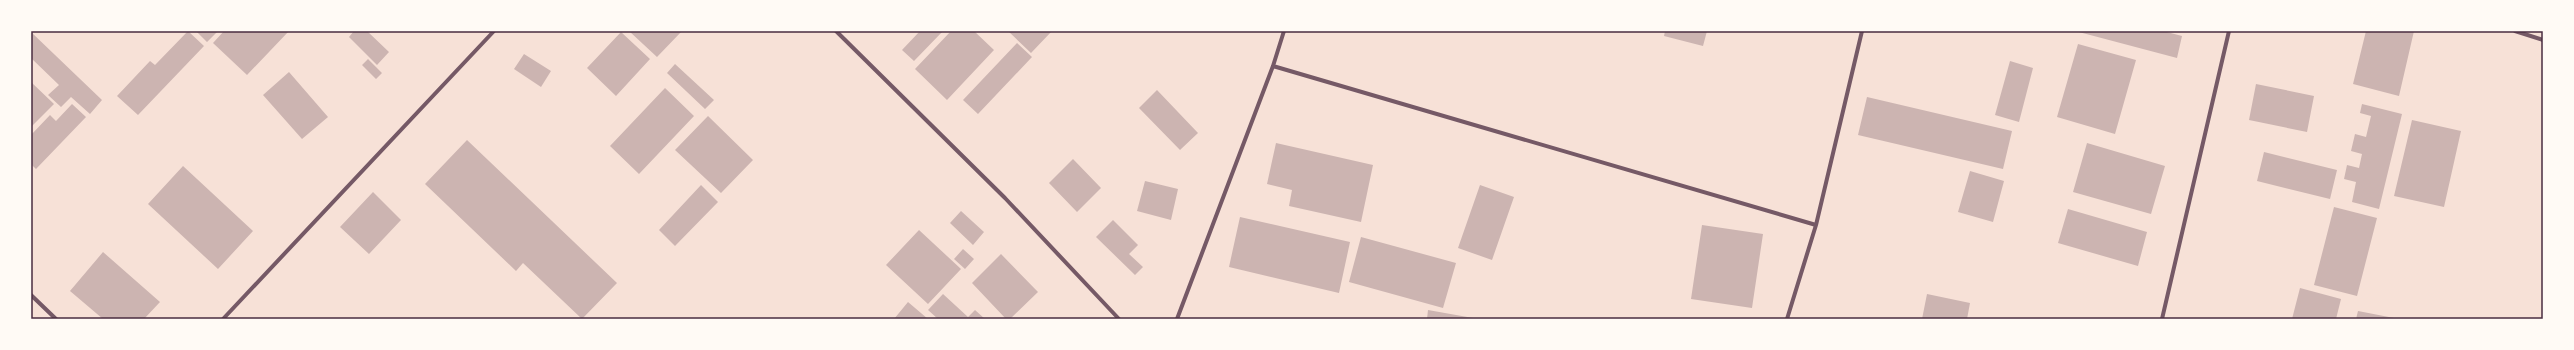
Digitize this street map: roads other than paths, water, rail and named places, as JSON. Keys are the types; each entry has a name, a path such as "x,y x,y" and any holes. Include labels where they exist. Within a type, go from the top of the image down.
{"street":[{"path":"223,319 494,31"},
{"path":"836,31 1005,198 1119,319"},
{"path":"1177,319 1273,66 1284,31"},
{"path":"1787,319 1816,225 1862,31"},
{"path":"2162,319 2229,31"},
{"path":"2514,31 2543,40"},
{"path":"1273,66 1816,225"},
{"path":"31,295 56,319"}]}
